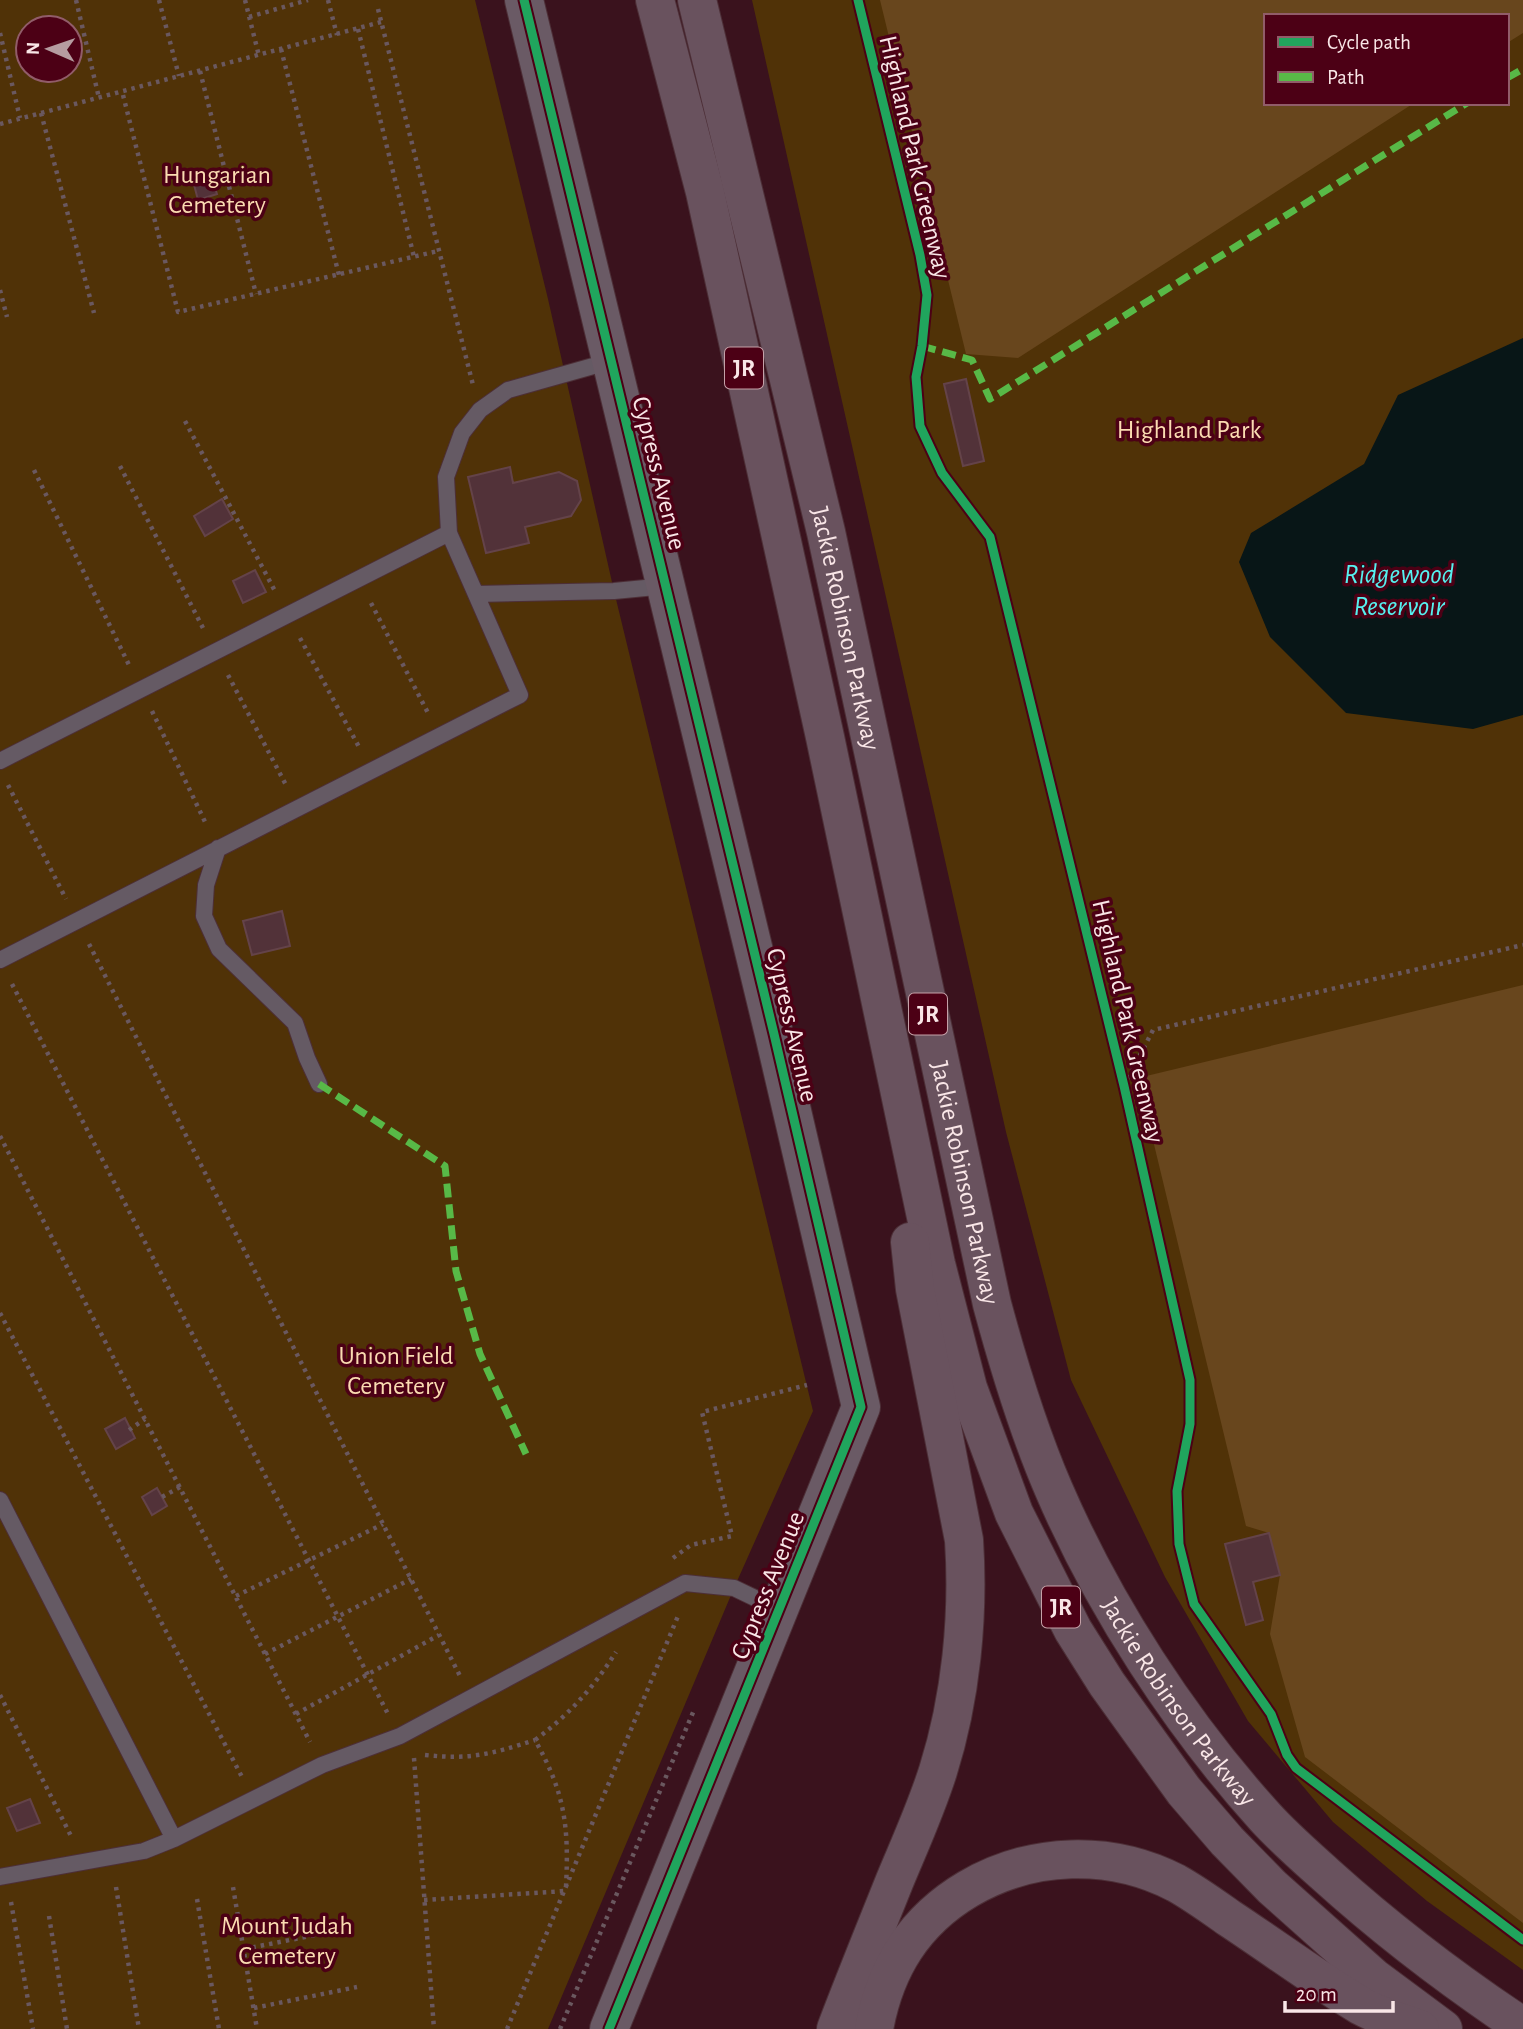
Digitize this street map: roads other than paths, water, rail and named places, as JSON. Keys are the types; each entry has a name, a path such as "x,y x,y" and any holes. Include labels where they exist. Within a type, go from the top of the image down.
{"highway":[{"name":"Jackie Robinson Parkway","path":"655,0 705,192 936,1264 968,1388 1014,1513 1073,1630 1107,1684 1145,1740 1227,1841 1323,1934 1373,1977 1443,2029"},
{"name":"Jackie Robinson Parkway","path":"696,0 826,532 980,1254 1010,1368 1054,1490 1082,1548 1149,1664 1225,1768 1266,1818 1362,1908 1412,1949 1513,2021"},
{"path":"721,0 750,213"},
{"path":"836,2029 939,1770 949,1730 963,1642 966,1569 964,1539 915,1289 894,1062"},
{"path":"878,2024 898,1958 932,1913 985,1879 1017,1866 1073,1859 1124,1865 1176,1883 1363,2007 1420,2029"}],"street":[{"name":"Cypress Avenue","path":"524,0 861,1407 608,2029"}],"lane":[{"path":"0,960 520,695 449,533 446,477 462,433 480,411 508,390 611,361"},
{"path":"0,761 449,533"},
{"path":"476,594 614,591 666,586"},
{"path":"218,848 205,885 204,916 219,949 295,1023 319,1084"},
{"path":"0,1500 174,1839"},
{"path":"0,1877 145,1851 174,1839 322,1765 400,1736 685,1583 734,1588 780,1610"}],"water":[{"name":"Ridgewood Reservoir","path":"1523,338 1523,715 1473,729 1346,713 1270,637 1239,562 1251,533 1364,464 1398,395"}],"park label":[{"name":"Hungarian Cemetery","path":"217,189"},
{"name":"Highland Park","path":"1189,429"},
{"name":"Union Field Cemetery","path":"396,1370"},
{"name":"Mount Judah Cemetery","path":"287,1940"}]}
